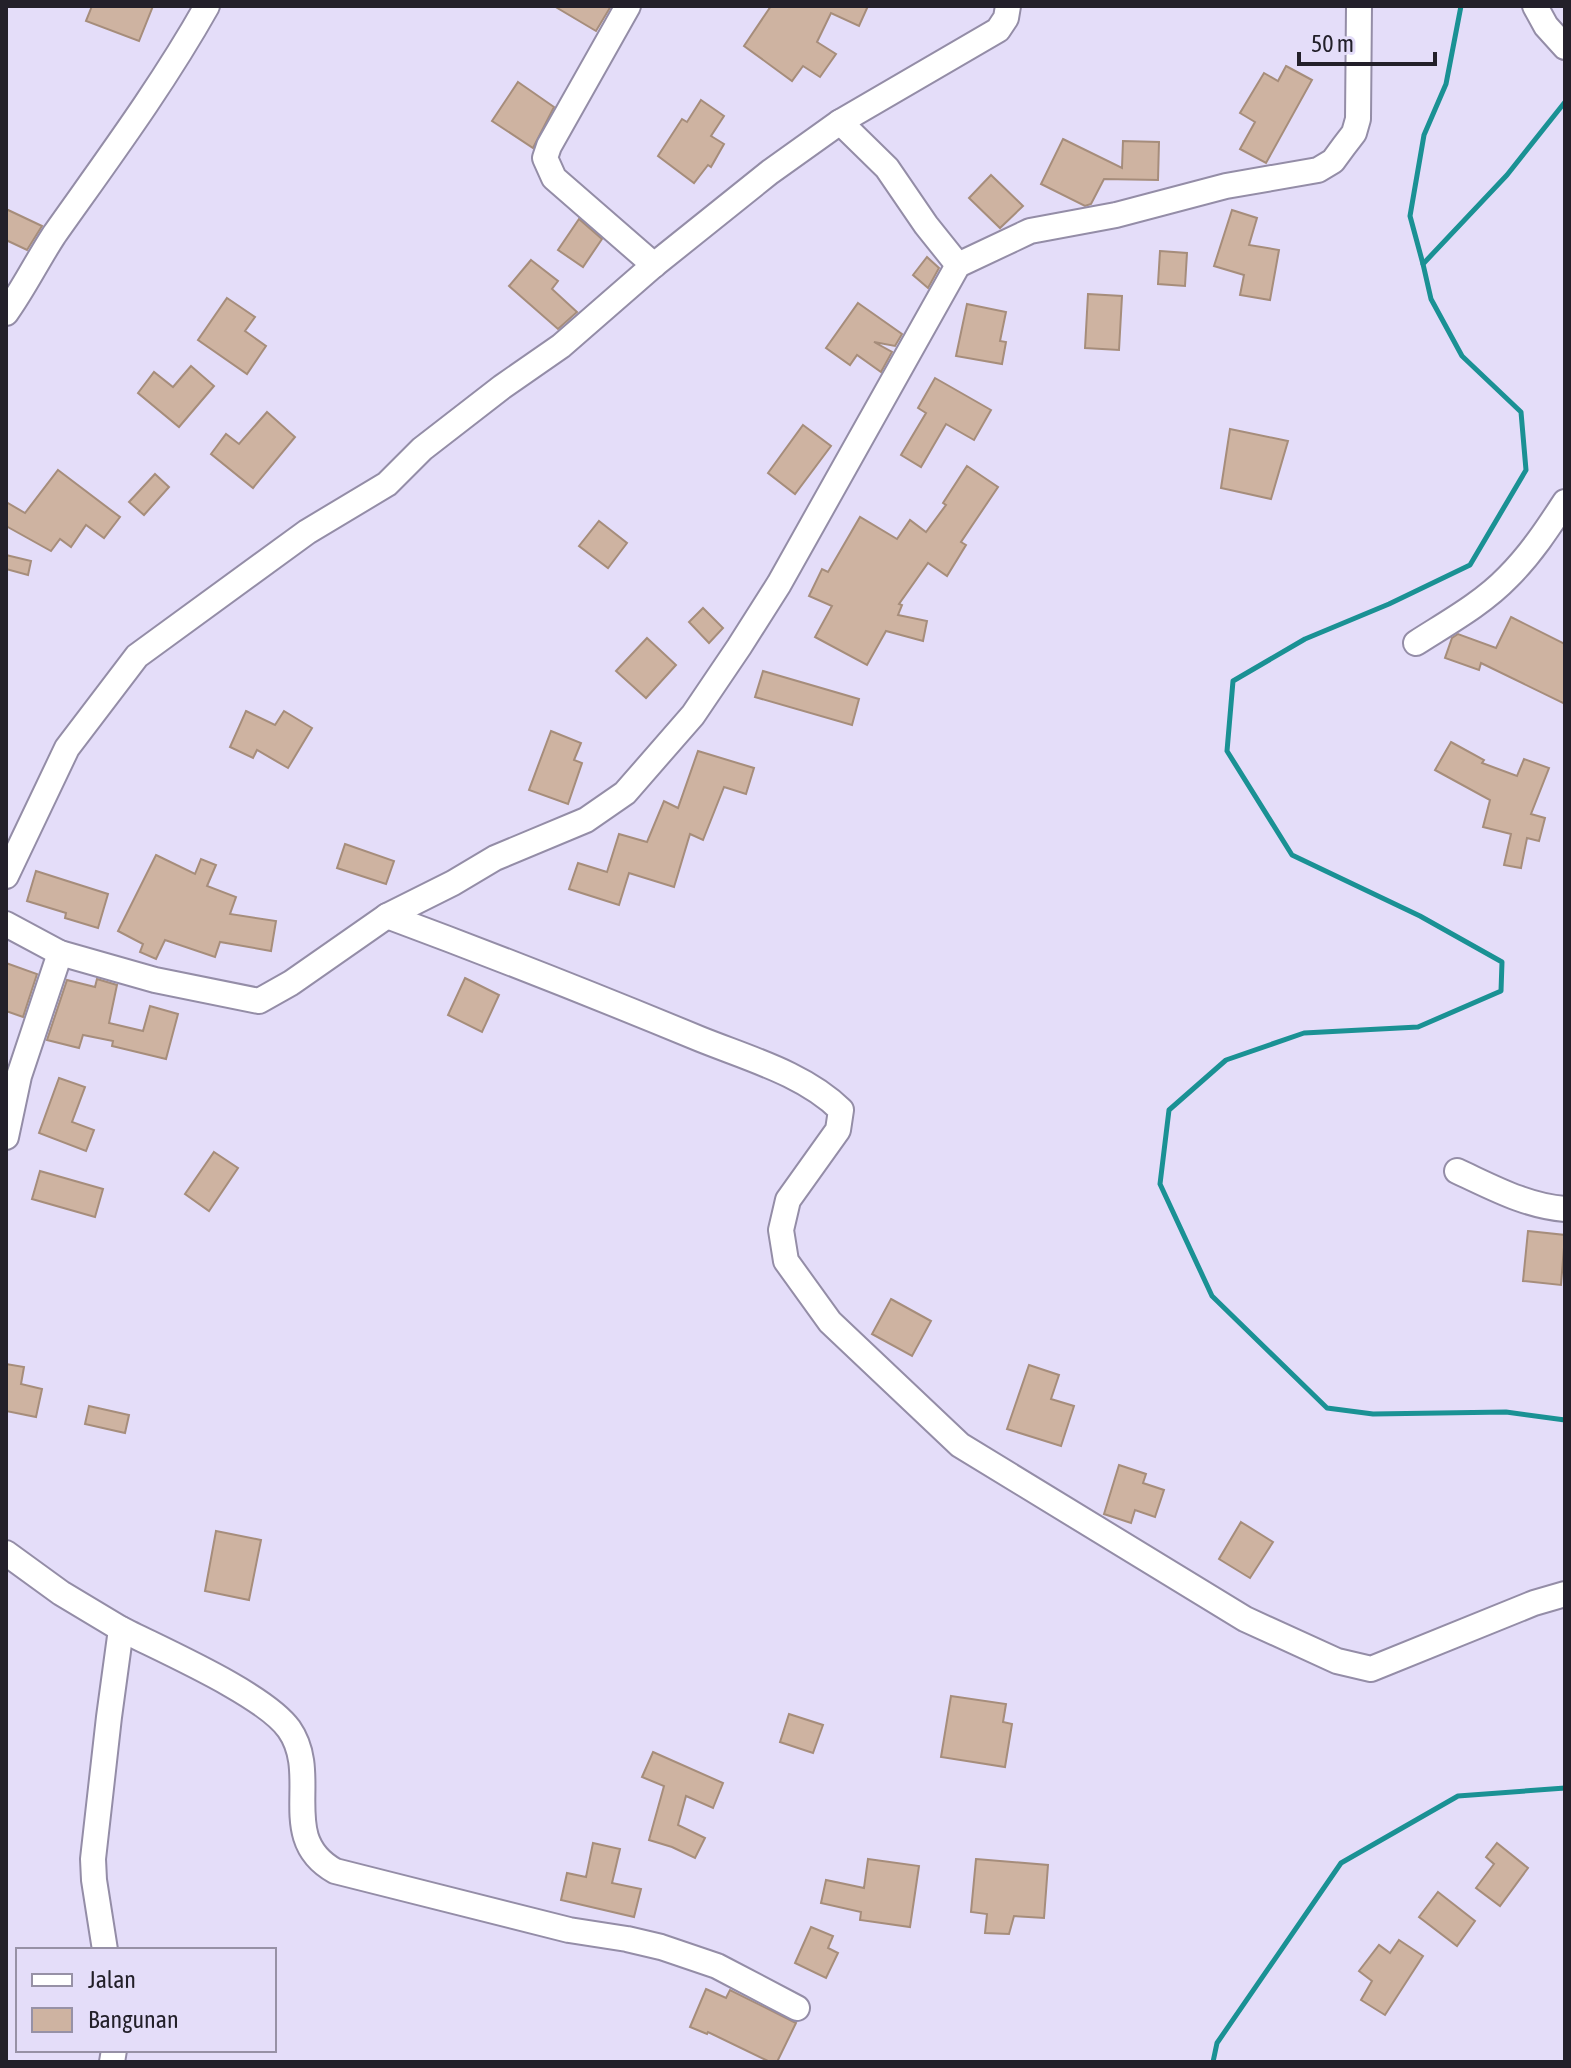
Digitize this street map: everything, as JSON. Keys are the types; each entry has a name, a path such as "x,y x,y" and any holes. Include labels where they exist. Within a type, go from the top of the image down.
{"street":[{"path":"628,6 545,158 554,178 654,265"},
{"path":"6,876 67,748 137,656 307,532 387,484 422,449 561,346 654,265 770,172 840,122 998,30 1006,18 1008,6"},
{"path":"6,924 60,953 155,980 259,1001 291,983 387,916 495,858 586,820 625,793 693,715 779,584 958,265 1030,231 1116,215 1226,186 1318,170 1333,161 1354,133 1358,119 1359,6"},
{"path":"1535,6 1546,26 1565,47"},
{"path":"6,313 25,287 42,253 149,102 207,7"},
{"path":"840,122 887,168 958,265"},
{"path":"1416,643 1461,614 1506,579 1538,544 1565,502"},
{"path":"387,916 577,988 783,1073 828,1097 841,1110 838,1130 788,1200 781,1230 786,1261 830,1322 960,1445 1245,1619 1337,1661 1371,1669 1534,1603 1565,1594"},
{"path":"6,1137 19,1076 60,953"},
{"path":"1457,1171 1511,1196 1546,1207 1565,1209"},
{"path":"6,1553 61,1593 121,1629 232,1687 287,1726 300,1748 304,1779 300,1815 304,1834 322,1864 335,1871 569,1930 661,1947 717,1966 797,2008"},
{"path":"105,1948 93,1859 121,1629"}],"building":[{"path":"92,6 153,6 139,41 86,21"},
{"path":"554,6 611,6 596,31"},
{"path":"771,6 868,6 859,26 831,13 817,42 836,54 820,77 803,66 792,81 744,46"},
{"path":"1286,66 1312,80 1266,163 1240,149 1255,122 1240,113 1264,73 1278,81"},
{"path":"518,82 554,107 533,148 492,121"},
{"path":"701,100 724,116 711,136 724,144 711,167 708,165 694,183 658,156 682,119 687,122"},
{"path":"1063,139 1122,168 1123,141 1159,142 1158,180 1104,179 1091,204 1085,206 1041,184"},
{"path":"991,175 1023,206 1000,228 969,198"},
{"path":"6,209 42,226 27,250 6,240"},
{"path":"1232,210 1257,218 1249,245 1279,250 1270,300 1240,295 1244,275 1214,266"},
{"path":"579,219 602,239 583,267 558,250"},
{"path":"1160,251 1187,253 1185,286 1158,284"},
{"path":"927,257 939,268 928,288 913,275"},
{"path":"531,260 558,281 552,289 577,312 558,329 509,286"},
{"path":"1088,294 1122,296 1119,350 1085,348"},
{"path":"227,298 255,317 245,331 266,346 247,374 198,340"},
{"path":"858,303 902,334 895,346 874,342 892,352 881,372 857,355 850,365 826,348"},
{"path":"967,304 1006,312 1000,341 1006,342 1002,364 956,356"},
{"path":"191,366 214,386 179,427 138,393 154,372 173,387"},
{"path":"935,378 991,410 974,440 946,424 921,467 901,455 926,413 918,408"},
{"path":"267,412 295,437 253,488 211,454 226,434 239,444"},
{"path":"803,425 831,446 795,494 768,473"},
{"path":"1230,429 1288,441 1271,499 1221,488"},
{"path":"967,466 998,487 961,542 966,545 947,576 928,563 899,604 902,605 898,615 927,621 923,641 886,631 867,665 815,637 832,606 809,596 822,569 828,572 860,517 897,539 910,520 926,532 946,505 943,503"},
{"path":"58,470 120,517 104,538 86,525 71,547 60,539 51,551 6,526 6,502 25,513"},
{"path":"155,474 169,487 144,515 129,502"},
{"path":"599,521 627,543 608,568 579,546"},
{"path":"6,555 31,561 28,575 6,569"},
{"path":"703,608 723,628 709,643 689,622"},
{"path":"1511,617 1565,644 1565,704 1481,663 1479,670 1445,658 1452,638 1458,634 1496,648"},
{"path":"647,638 676,665 646,698 616,671"},
{"path":"763,671 859,699 852,725 755,697"},
{"path":"246,711 275,725 284,711 312,728 288,768 257,750 253,758 230,747"},
{"path":"551,731 581,743 574,760 582,763 568,804 529,790"},
{"path":"1451,742 1484,760 1482,763 1517,776 1524,759 1549,768 1531,814 1545,818 1539,841 1527,838 1521,868 1504,865 1511,834 1483,827 1490,800 1435,770"},
{"path":"698,751 754,768 746,794 724,787 703,840 690,834 674,887 629,873 619,905 569,889 578,863 607,872 619,834 647,842 664,801 678,808"},
{"path":"345,844 394,861 386,884 337,868"},
{"path":"156,855 195,874 201,859 216,865 207,886 236,897 230,914 276,921 271,951 220,942 215,957 165,940 156,959 140,952 143,944 118,931"},
{"path":"36,871 108,894 98,928 65,918 66,913 27,901"},
{"path":"6,963 37,974 23,1017 6,1011"},
{"path":"465,978 499,995 482,1032 448,1015"},
{"path":"97,979 117,985 109,1023 143,1031 150,1006 178,1014 166,1059 112,1046 113,1041 83,1035 79,1048 47,1040 67,980 95,987"},
{"path":"59,1078 85,1087 72,1122 94,1130 86,1151 39,1133"},
{"path":"214,1152 238,1168 209,1211 185,1194"},
{"path":"40,1171 103,1189 95,1217 32,1199"},
{"path":"1528,1231 1565,1235 1561,1285 1523,1281"},
{"path":"891,1299 931,1321 912,1356 872,1334"},
{"path":"6,1364 24,1367 21,1384 42,1389 36,1417 6,1411"},
{"path":"1029,1365 1059,1375 1051,1399 1074,1406 1061,1446 1007,1429"},
{"path":"89,1406 129,1415 125,1433 85,1424"},
{"path":"1119,1465 1146,1474 1143,1483 1164,1490 1155,1517 1135,1510 1131,1523 1104,1514"},
{"path":"1241,1522 1273,1542 1250,1578 1219,1559"},
{"path":"216,1531 261,1540 249,1600 205,1591"},
{"path":"951,1696 1006,1704 1003,1722 1012,1724 1005,1767 941,1757"},
{"path":"789,1714 823,1725 813,1753 780,1742"},
{"path":"653,1752 723,1783 713,1808 686,1796 678,1825 705,1838 695,1858 649,1840 664,1786 642,1777"},
{"path":"593,1843 620,1849 612,1883 641,1889 634,1917 561,1900 567,1873 586,1877"},
{"path":"1497,1843 1528,1868 1500,1906 1476,1888 1494,1864 1486,1857"},
{"path":"868,1859 919,1866 910,1927 860,1920 861,1912 821,1903 826,1880 864,1888"},
{"path":"976,1859 1048,1865 1044,1918 1014,1916 1009,1934 985,1933 987,1914 971,1912"},
{"path":"1438,1892 1475,1921 1457,1946 1419,1917"},
{"path":"811,1927 833,1936 828,1948 838,1953 826,1978 795,1963"},
{"path":"1399,1940 1423,1956 1385,2015 1361,2000 1372,1981 1359,1971 1379,1945 1390,1953"},
{"path":"706,1989 726,1998 730,1990 796,2023 777,2062 770,2062 708,2032 690,2027"}],"waterway":[{"path":"1423,264 1410,216 1424,135 1446,84 1461,6"},
{"path":"1565,102 1507,175 1423,264 1431,299 1462,356 1521,412 1526,470 1470,565 1389,604 1305,639 1233,681 1227,751 1292,855 1420,916 1502,962 1501,991 1418,1027 1304,1033 1226,1060 1169,1110 1160,1184 1212,1296 1327,1408 1373,1414 1506,1412 1565,1420"},
{"path":"1213,2062 1217,2043 1341,1863 1458,1796 1565,1788"}]}
